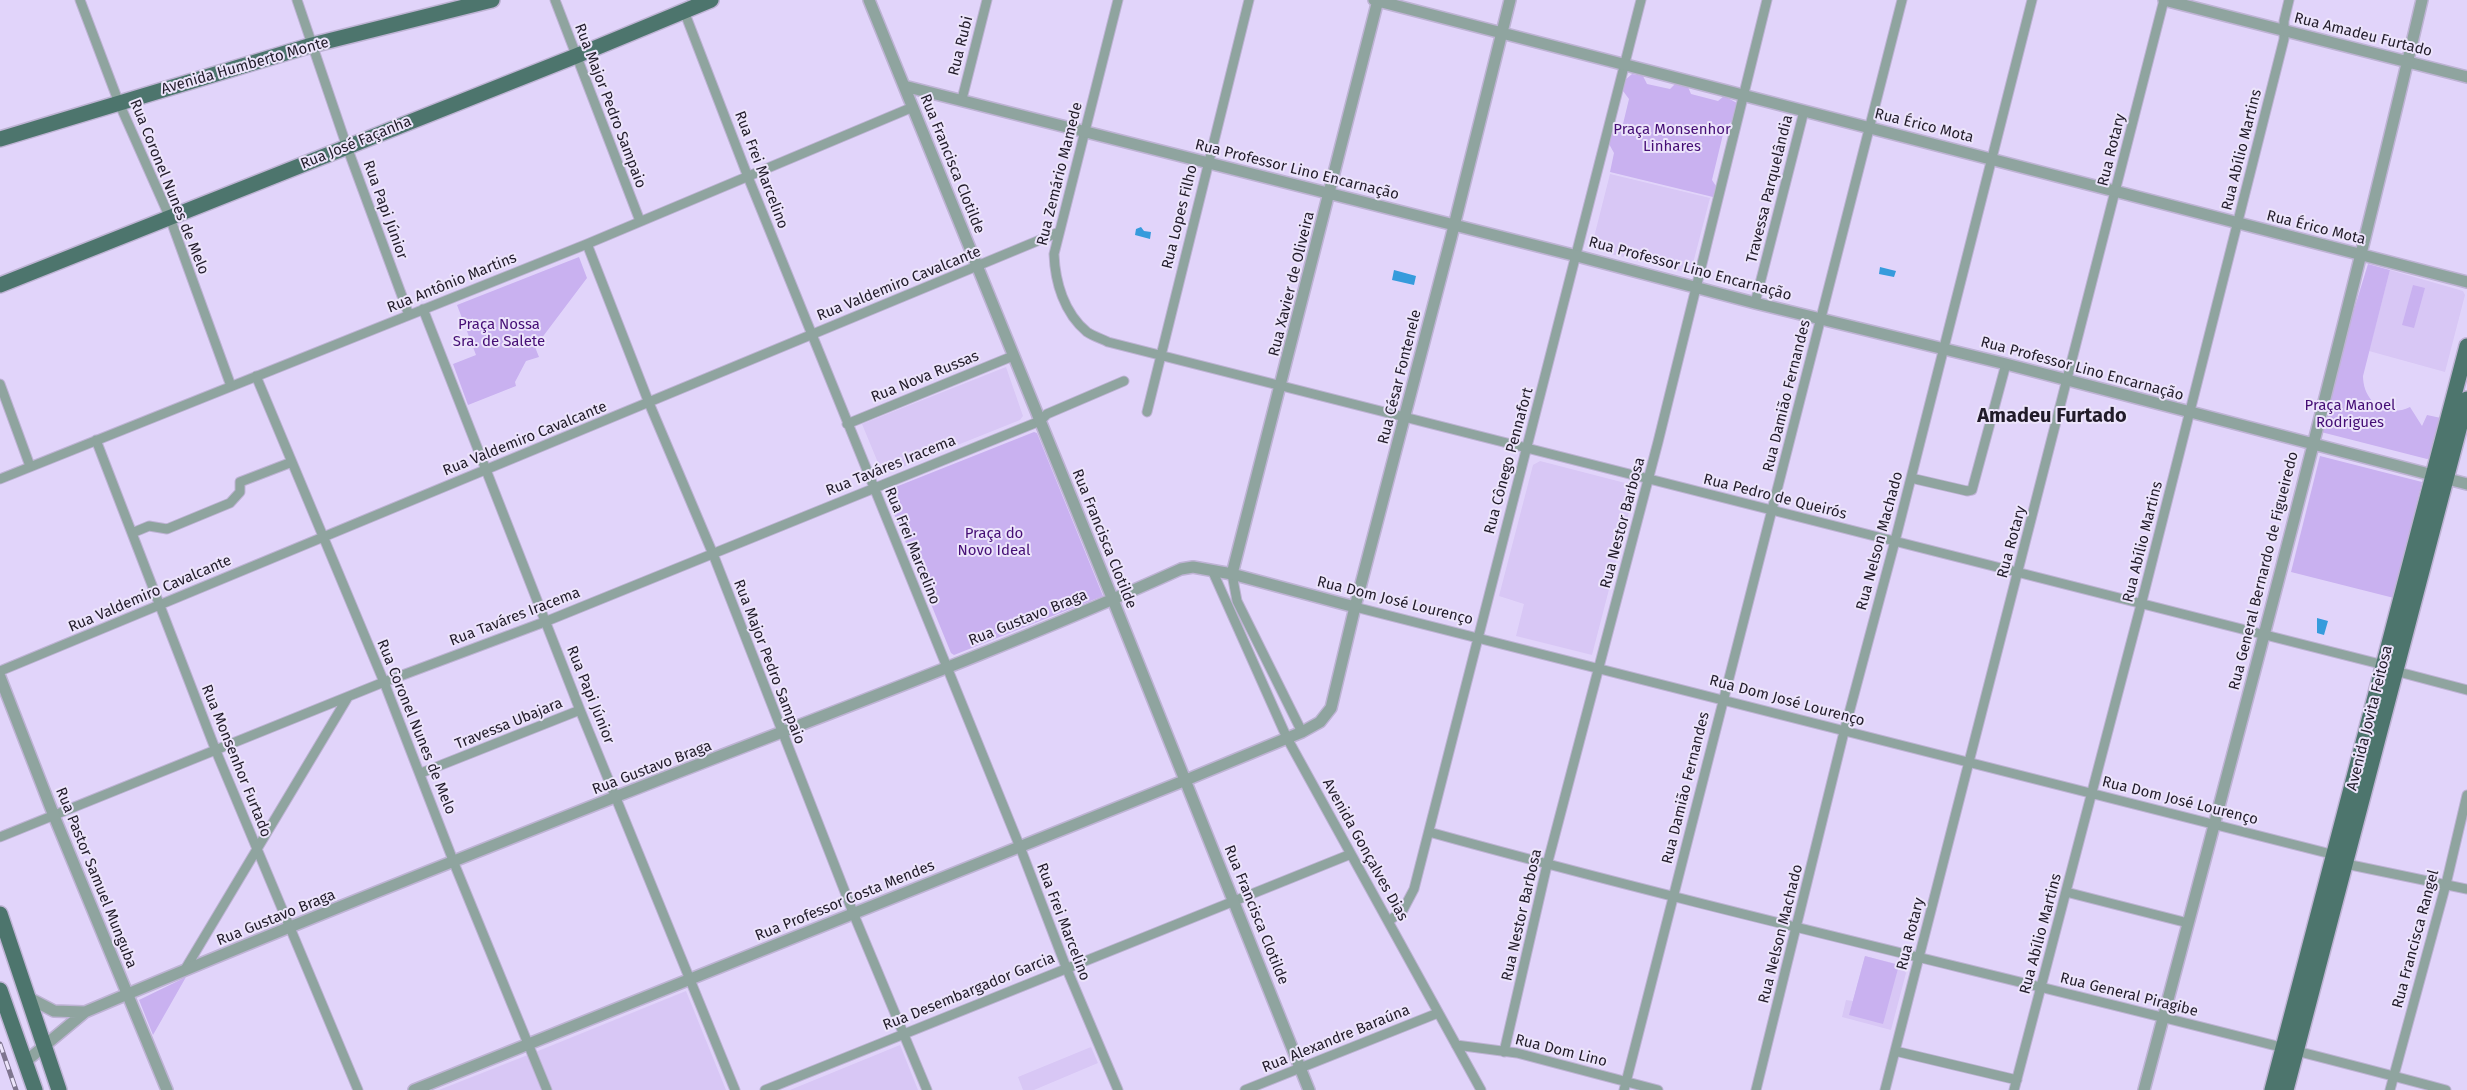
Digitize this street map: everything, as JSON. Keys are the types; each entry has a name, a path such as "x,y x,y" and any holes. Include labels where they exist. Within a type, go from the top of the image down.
{"main road":[{"name":"Avenida Humberto Monte","path":"0,139 312,45 492,0"},
{"name":"Rua José Façanha","path":"0,285 576,56 711,0"},
{"name":"Avenida Jovita Feitosa","path":"2272,1090 2290,1049 2340,859 2440,477 2467,346"},
{"name":"Avenida Jovita Feitosa","path":"2440,477 2467,399"},
{"path":"0,914 59,1090"},
{"path":"0,990 35,1090"},
{"name":"Avenida Jovita Feitosa","path":"2286,1090 2290,1049"}],"street":[{"name":"Rua Coronel Nunes de Melo","path":"80,0 119,103 170,218 231,386"},
{"name":"Rua Papi Júnior","path":"298,0 347,147 409,315"},
{"name":"Rua Major Pedro Sampaio","path":"555,0 640,222"},
{"name":"Rua Francisca Clotilde","path":"870,0 977,268 1114,600 1309,1090"},
{"name":"Rua Rubi","path":"962,99 987,0"},
{"name":"Rua Zemário Mamede","path":"1118,0 1059,232 1054,254 1055,274 1068,309 1088,332 1108,342 1160,354"},
{"name":"Rua Lopes Filho","path":"1147,412 1249,0"},
{"name":"Rua Érico Mota","path":"1377,0 2467,282"},
{"name":"Rua Xavier de Oliveira","path":"1232,574 1330,195 1377,0"},
{"name":"Rua César Fontenele","path":"1287,738 1320,722 1331,708 1510,0"},
{"name":"Rua Cônego Pennafort","path":"1389,921 1403,910 1410,900 1429,832 1641,0"},
{"name":"Rua Nestor Barbosa","path":"1504,1052 1547,865 1649,479 1768,0"},
{"name":"Rua Damião Fernandes","path":"1626,1086 1672,897 1902,0"},
{"name":"Rua Nelson Machado","path":"1756,1090 1844,732 1895,541 2032,0"},
{"name":"Rua Amadeu Furtado","path":"2164,0 2467,77"},
{"name":"Rua Rotary","path":"1885,1090 2164,0"},
{"name":"Rua Abílio Martins","path":"2014,1090 2238,223 2283,41 2283,30 2290,0"},
{"name":"Rua General Bernardo de Figueiredo","path":"2144,1090 2264,634 2422,0"},
{"name":"Rua Frei Marcelino","path":"684,11 748,178 1020,847 1066,967 1118,1090"},
{"name":"Rua Professor Lino Encarnação","path":"904,86 962,99 1084,133 1577,256 1755,303 2006,364 2467,484"},
{"name":"Rua Antônio Martins","path":"0,479 587,244 748,178 913,107"},
{"name":"Travessa Parquelândia","path":"1755,303 1804,111"},
{"name":"Rua Valdemiro Cavalcante","path":"0,671 649,403 811,334 977,268 1059,232"},
{"name":"Rua Major Pedro Sampaio","path":"587,244 649,403 713,554 854,915 927,1090"},
{"name":"Rua Papi Júnior","path":"423,310 485,470 547,621 580,710 736,1090"},
{"name":"Rua Pedro de Queirós","path":"1160,354 2264,634 2467,690"},
{"name":"Rua Nova Russas","path":"847,424 1013,356"},
{"path":"1911,478 1967,491 1972,490 2006,364"},
{"name":"Rua Coronel Nunes de Melo","path":"256,376 384,682 454,862 547,1090"},
{"name":"Rua Taváres Iracema","path":"0,837 384,682 547,621 713,554 1040,421 1047,414 1124,381"},
{"path":"0,384 30,466"},
{"name":"Rua Monsenhor Furtado","path":"96,440 216,751 358,1090"},
{"path":"132,533 149,526 167,529 230,502 240,492 240,482 292,462"},
{"name":"Rua Gustavo Braga","path":"25,1062 85,1012 616,796 946,668 1114,600 1182,569 1193,567 1232,574"},
{"name":"Avenida Gonçalves Dias","path":"1212,570 1287,738 1481,1090"},
{"path":"1232,574 1237,601 1302,732"},
{"name":"Rua Dom José Lourenço","path":"1232,574 1844,732 2215,825 2340,859 2467,889"},
{"path":"1234,620 1244,615"},
{"name":"Rua Pastor Samuel Munguba","path":"0,677 54,816 167,1090"},
{"path":"184,972 348,697"},
{"name":"Travessa Ubajara","path":"420,773 580,710"},
{"name":"Rua Professor Costa Mendes","path":"414,1090 528,1046 690,978 854,915 1287,738"},
{"name":"Rua Francisca Rangel","path":"2390,1090 2446,884 2467,795"},
{"name":"Rua General Piragibe","path":"1429,832 1672,897 1797,926 1919,958 2290,1049 2446,1090"},
{"name":"Rua Desembargador Garcia","path":"765,1090 1066,967 1351,854"},
{"path":"2066,892 2188,923"},
{"name":"Rua Gustavo Braga","path":"29,998 54,1011 69,1013 85,1012"},
{"name":"Rua Alexandre Baraúna","path":"1245,1090 1438,1013"},
{"name":"Rua Dom Lino","path":"1456,1045 1504,1052 1626,1086 1658,1090"},
{"path":"1895,1051 2017,1080"}],"shaded area":[{"path":"1610,174 1710,198 1691,271 1684,272 1591,249"},
{"path":"2390,270 2463,291 2465,295 2445,372 2369,351"},
{"path":"1006,367 1023,416 1020,420 890,472 881,470 862,424"},
{"path":"1540,461 1633,485 1635,489 1592,655 1516,636 1524,604 1499,596 1533,465"},
{"path":"1865,956 1901,965 1906,973 1891,1030 1842,1017 1846,1000 1853,1001"},
{"path":"686,991 726,1090 439,1090 543,1049"},
{"path":"900,1045 918,1090 790,1090"},
{"path":"1091,1047 1098,1063 1034,1090 1023,1090 1018,1077"}],"green space":[{"name":"Praça Monsenhor Linhares","path":"1632,74 1643,76 1647,84 1670,89 1675,84 1688,87 1691,94 1718,101 1724,96 1737,103 1733,121 1725,126 1712,180 1716,186 1713,197 1610,172 1614,153 1609,144 1612,133 1622,128 1629,99 1623,91 1625,80"},
{"name":"Praça Nossa Sra. de Salete","path":"579,257 587,278 535,347 539,357 526,361 515,382 516,386 468,405 453,364 476,355 457,305"},
{"name":"Praça Manoel Rodrigues","path":"2368,264 2390,270 2363,376 2364,385 2371,400 2377,405 2392,411 2410,407 2422,426 2427,415 2441,418 2431,458 2427,459 2321,432 2345,339"},
{"path":"2413,285 2425,288 2414,328 2402,325"},
{"name":"Praça do Novo Ideal","path":"1034,432 1037,433 1103,596 954,655 951,653 886,494 888,490"},
{"path":"2320,456 2422,482 2394,598 2291,572"},
{"path":"1865,956 1899,965 1883,1024 1849,1015"},
{"path":"186,977 153,1035 139,1000"}],"water":[{"path":"1141,227 1144,231 1151,232 1150,239 1135,235 1136,229"},
{"path":"1880,267 1896,271 1894,277 1879,274"},
{"path":"1394,270 1416,276 1414,285 1392,280"},
{"path":"2317,618 2328,621 2324,635 2317,633"}],"railway":[{"path":"0,1044 16,1090"}],"district":[{"name":"Amadeu Furtado","path":"2052,416"}]}
